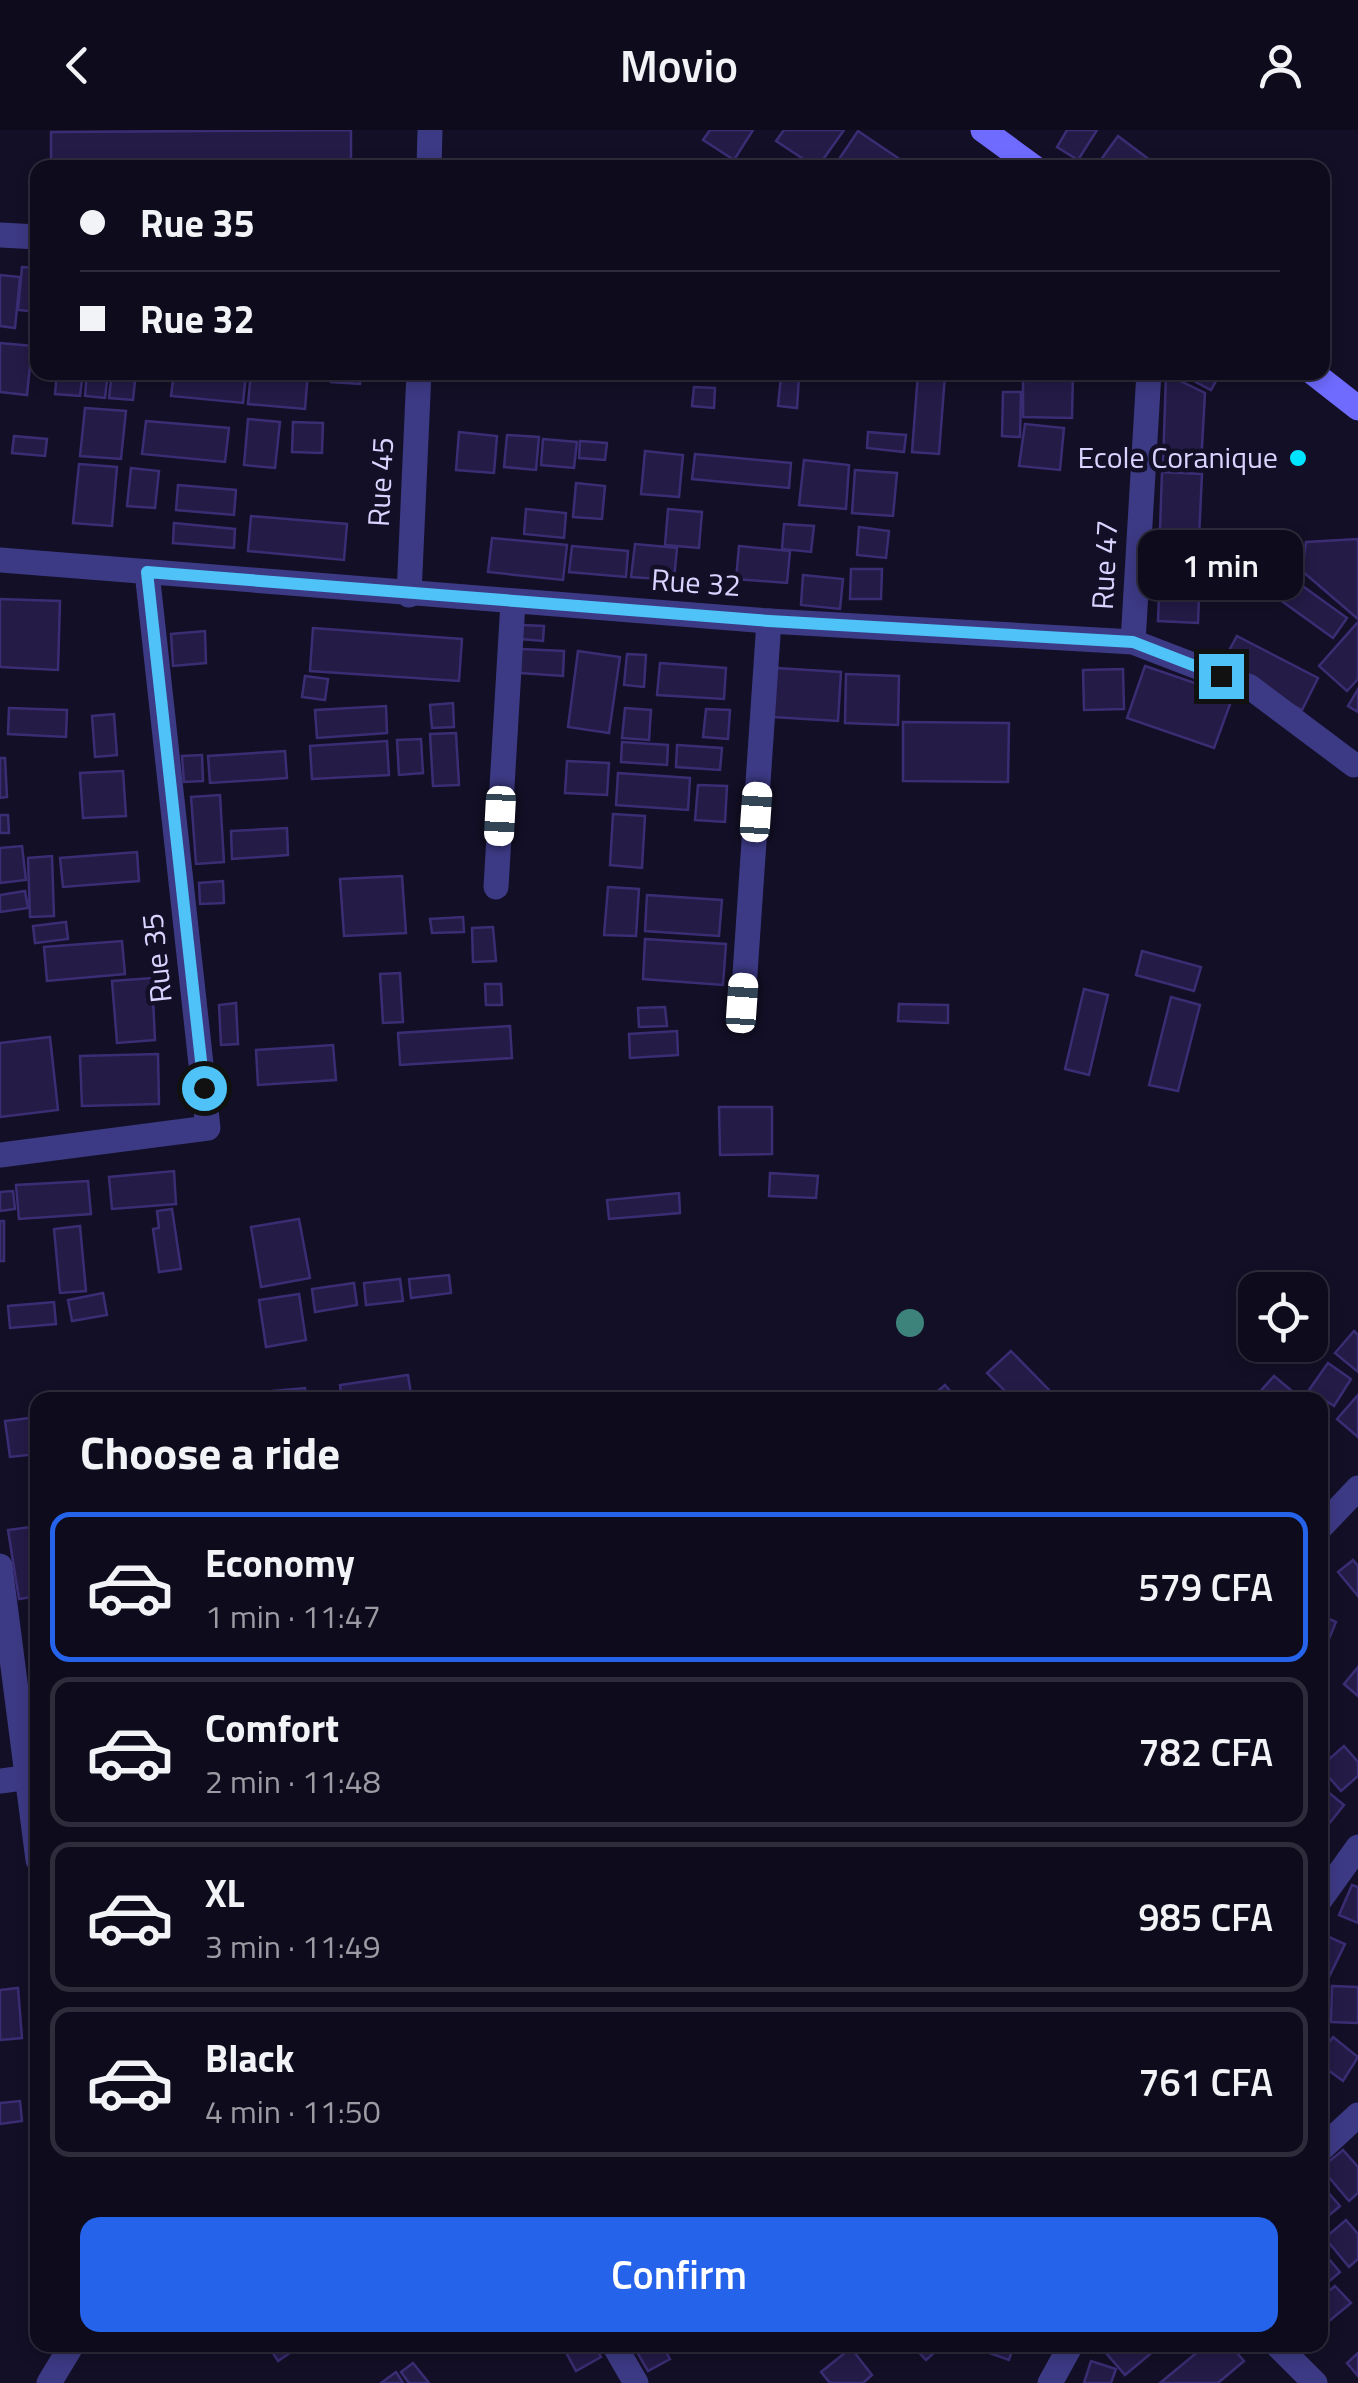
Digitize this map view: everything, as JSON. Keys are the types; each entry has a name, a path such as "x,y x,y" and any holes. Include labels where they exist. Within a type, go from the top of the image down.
{"main road":[{"path":"983,130 1024,160"},
{"path":"1322,380 1358,408"}],"street":[{"path":"429,160 430,130"},
{"path":"0,235 30,237"},
{"name":"Rue 45","path":"409,594 419,380"},
{"name":"Rue 47","path":"1133,642 1149,380"},
{"name":"Rue 32","path":"0,560 769,621 1133,642 1250,687 1354,765"},
{"name":"Rue 35","path":"0,1155 208,1128 147,572"},
{"path":"496,887 513,602"},
{"path":"742,1003 769,621"},
{"path":"1328,1520 1358,1488"},
{"path":"0,1566 30,1758"},
{"path":"0,1782 30,1777"},
{"path":"1328,1889 1358,1847"},
{"path":"1328,2143 1358,2115"},
{"path":"49,2383 68,2352"},
{"path":"618,2352 636,2383"},
{"path":"1050,2383 1066,2352"},
{"path":"1284,2352 1315,2383"}],"building":[{"path":"351,130 351,160 51,160 51,132"},
{"path":"710,130 753,130 734,160 703,140"},
{"path":"784,130 844,130 823,160 805,160 776,141"},
{"path":"1067,130 1097,130 1078,160 1057,147"},
{"path":"858,131 901,160 838,160"},
{"path":"1118,136 1150,160 1101,160"},
{"path":"22,267 30,268 30,311 18,310"},
{"path":"0,275 20,277 15,328 0,326"},
{"path":"0,343 30,346 27,395 0,392"},
{"path":"56,380 82,380 80,396 55,394"},
{"path":"86,380 107,380 105,398 85,396"},
{"path":"111,380 135,380 133,400 109,398"},
{"path":"173,380 245,380 243,403 171,396"},
{"path":"250,380 307,380 305,409 248,404"},
{"path":"331,380 361,380 360,384"},
{"path":"781,380 799,380 797,408 778,406"},
{"path":"917,380 945,380 939,454 912,452"},
{"path":"1023,380 1073,380 1072,418 1023,417"},
{"path":"1166,380 1178,380 1205,393 1201,465 1163,464"},
{"path":"1192,380 1217,380 1211,390"},
{"path":"694,387 715,388 714,408 692,406"},
{"path":"1003,392 1021,392 1020,437 1002,436"},
{"path":"85,408 126,411 121,459 80,456"},
{"path":"248,419 280,422 275,468 244,465"},
{"path":"146,421 229,428 225,462 142,454"},
{"path":"293,422 323,423 322,453 292,452"},
{"path":"1025,424 1064,428 1060,470 1019,466"},
{"path":"459,432 497,436 494,473 456,470"},
{"path":"868,432 906,435 904,452 867,448"},
{"path":"507,435 539,437 536,470 504,467"},
{"path":"14,436 47,439 45,456 12,453"},
{"path":"543,439 577,442 574,468 541,465"},
{"path":"580,441 607,443 605,460 579,458"},
{"path":"645,451 683,455 679,497 641,494"},
{"path":"695,454 791,463 789,488 692,479"},
{"path":"804,460 849,465 846,509 799,505"},
{"path":"79,464 117,467 112,526 73,523"},
{"path":"131,468 159,471 155,508 127,506"},
{"path":"855,470 897,473 893,516 852,513"},
{"path":"1162,472 1202,474 1198,559 1159,558"},
{"path":"576,483 605,486 602,519 573,517"},
{"path":"178,485 236,490 234,515 176,510"},
{"path":"526,509 566,513 564,538 524,534"},
{"path":"668,509 702,512 699,548 665,545"},
{"path":"251,516 347,524 344,560 248,551"},
{"path":"174,523 235,529 234,548 173,543"},
{"path":"784,524 814,526 811,552 782,549"},
{"path":"859,527 889,531 886,558 857,555"},
{"path":"492,538 567,545 563,580 488,572"},
{"path":"1358,539 1358,619 1302,571 1306,542"},
{"path":"635,544 677,548 674,580 631,577"},
{"path":"572,546 628,551 626,577 569,572"},
{"path":"739,546 790,551 787,583 736,579"},
{"path":"1160,568 1200,570 1198,623 1158,621"},
{"path":"851,569 882,569 881,599 850,599"},
{"path":"1279,569 1347,618 1333,638 1265,589"},
{"path":"803,575 843,579 840,609 801,605"},
{"path":"0,599 60,601 58,670 0,667"},
{"path":"1358,622 1358,679 1347,691 1319,666"},
{"path":"522,625 544,626 543,641 521,639"},
{"path":"313,628 462,639 459,681 310,671"},
{"path":"205,631 206,663 173,666 171,634"},
{"path":"1237,636 1318,678 1302,710 1220,667"},
{"path":"521,649 564,651 563,676 520,673"},
{"path":"578,651 620,657 609,733 568,727"},
{"path":"627,654 646,655 644,687 624,685"},
{"path":"660,663 726,668 724,699 657,695"},
{"path":"1145,666 1233,696 1214,748 1127,718"},
{"path":"776,668 841,672 838,721 773,717"},
{"path":"1123,669 1124,709 1084,710 1083,670"},
{"path":"846,674 899,676 898,725 845,723"},
{"path":"305,676 328,679 325,700 302,697"},
{"path":"1358,689 1358,712 1348,706"},
{"path":"453,703 454,727 432,728 430,705"},
{"path":"386,706 387,733 317,738 315,710"},
{"path":"9,708 67,710 66,737 8,734"},
{"path":"625,708 651,710 649,740 622,738"},
{"path":"706,709 730,710 728,739 703,737"},
{"path":"114,714 117,755 95,757 92,716"},
{"path":"903,722 1009,723 1008,782 903,781"},
{"path":"456,733 459,785 433,786 430,734"},
{"path":"421,739 423,773 399,775 397,740"},
{"path":"387,741 389,775 312,779 310,746"},
{"path":"622,742 668,745 667,765 621,762"},
{"path":"677,745 722,748 720,770 676,767"},
{"path":"285,751 287,778 210,783 208,756"},
{"path":"202,755 203,781 184,782 182,756"},
{"path":"0,758 5,758 7,797 0,798"},
{"path":"567,761 609,763 607,795 565,793"},
{"path":"123,771 126,816 83,818 80,773"},
{"path":"618,773 690,778 688,810 616,805"},
{"path":"698,785 727,786 725,822 695,820"},
{"path":"220,795 224,862 196,864 191,797"},
{"path":"613,814 645,816 642,868 610,865"},
{"path":"0,815 8,815 9,833 0,833"},
{"path":"287,828 288,855 232,859 231,831"},
{"path":"22,846 26,880 0,883 0,848"},
{"path":"137,852 139,881 63,887 60,858"},
{"path":"52,856 54,916 30,917 28,858"},
{"path":"402,876 406,933 344,936 340,879"},
{"path":"223,881 224,903 200,904 199,883"},
{"path":"608,887 639,889 636,936 604,935"},
{"path":"25,891 28,908 0,912 0,895"},
{"path":"647,895 722,900 719,936 645,931"},
{"path":"463,917 464,932 432,933 430,919"},
{"path":"66,922 68,939 35,943 33,926"},
{"path":"493,927 496,961 473,962 472,928"},
{"path":"645,939 726,944 723,985 643,979"},
{"path":"122,941 125,974 47,981 44,947"},
{"path":"1142,951 1201,967 1194,991 1136,975"},
{"path":"400,973 403,1022 383,1023 380,974"},
{"path":"152,978 155,1040 117,1043 112,981"},
{"path":"485,984 501,984 502,1005 486,1005"},
{"path":"1084,989 1108,995 1089,1075 1065,1069"},
{"path":"1171,997 1200,1005 1178,1091 1149,1085"},
{"path":"236,1003 238,1044 221,1045 219,1005"},
{"path":"899,1004 948,1005 948,1023 898,1021"},
{"path":"665,1007 667,1026 639,1027 638,1008"},
{"path":"510,1026 512,1058 400,1065 398,1033"},
{"path":"677,1031 678,1055 630,1058 629,1034"},
{"path":"50,1037 58,1110 0,1117 0,1043"},
{"path":"333,1045 336,1080 258,1085 256,1050"},
{"path":"158,1054 159,1104 82,1106 80,1056"},
{"path":"719,1107 772,1107 772,1154 720,1155"},
{"path":"174,1171 176,1204 112,1209 109,1177"},
{"path":"770,1173 818,1176 816,1198 769,1196"},
{"path":"88,1181 91,1214 19,1219 16,1185"},
{"path":"13,1191 15,1209 0,1211 0,1192"},
{"path":"679,1193 680,1213 609,1219 607,1200"},
{"path":"172,1209 181,1269 159,1272 153,1229 159,1228 157,1211"},
{"path":"299,1219 310,1278 261,1287 251,1227"},
{"path":"0,1221 4,1221 4,1261 0,1261"},
{"path":"80,1226 86,1291 60,1293 54,1229"},
{"path":"449,1275 451,1293 411,1298 409,1279"},
{"path":"400,1279 403,1301 366,1305 364,1283"},
{"path":"354,1283 357,1305 315,1312 312,1289"},
{"path":"103,1293 107,1315 72,1321 68,1300"},
{"path":"299,1294 306,1340 266,1347 259,1300"},
{"path":"54,1302 56,1324 10,1328 8,1306"},
{"path":"1354,1331 1358,1335 1358,1372 1335,1353"},
{"path":"1011,1351 1050,1391 1006,1392 987,1373"},
{"path":"1328,1363 1351,1379 1334,1406 1328,1402 1328,1392 1309,1390"},
{"path":"408,1375 411,1392 341,1392 340,1385"},
{"path":"1274,1376 1293,1392 1260,1392"},
{"path":"305,1388 305,1392 273,1392"},
{"path":"1358,1395 1358,1437 1337,1419"},
{"path":"30,1418 30,1455 10,1457 5,1421"},
{"path":"30,1527 30,1597 19,1599 8,1530"},
{"path":"1353,1560 1358,1566 1358,1596 1338,1572"},
{"path":"1328,1618 1336,1622 1328,1642"},
{"path":"1358,1667 1358,1696 1344,1684"},
{"path":"1344,1746 1358,1762 1358,1776 1341,1791 1328,1776 1328,1760"},
{"path":"1328,1792 1344,1805 1328,1825"},
{"path":"1352,1885 1358,1887 1358,1923 1339,1915"},
{"path":"1328,1937 1345,1944 1328,1979"},
{"path":"1332,1986 1358,1987 1358,2023 1331,2022"},
{"path":"18,1988 22,2038 0,2040 0,1990"},
{"path":"1333,2037 1358,2057 1343,2081 1328,2070 1328,2044"},
{"path":"20,2101 22,2121 0,2124 0,2103"},
{"path":"1343,2150 1358,2167 1358,2193 1349,2201 1328,2176 1328,2162"},
{"path":"1328,2192 1340,2206 1328,2216"},
{"path":"1346,2220 1358,2234 1358,2259 1349,2267 1328,2242 1328,2235"},
{"path":"1328,2258 1340,2272 1328,2282"},
{"path":"1335,2286 1351,2303 1328,2322 1328,2292"},
{"path":"272,2352 292,2352 278,2361"},
{"path":"566,2352 598,2352 601,2357 576,2371"},
{"path":"637,2352 666,2352 670,2359 648,2371"},
{"path":"846,2352 854,2352 872,2375 863,2383 830,2383 821,2372"},
{"path":"919,2352 935,2352 926,2360"},
{"path":"986,2352 1012,2352 1009,2360"},
{"path":"1105,2352 1153,2352 1125,2375"},
{"path":"1198,2352 1236,2352 1244,2361 1218,2383 1160,2383"},
{"path":"1358,2353 1358,2376 1347,2363"},
{"path":"1091,2361 1116,2369 1111,2383 1084,2383"},
{"path":"413,2363 429,2383 409,2383 401,2372"},
{"path":"396,2372 403,2383 381,2383"}],"place":[{"name":"Ecole Coranique","path":"1298,458"}],"route":[{"path":"204,1088 147,572 769,621 1133,642 1221,676"}]}
